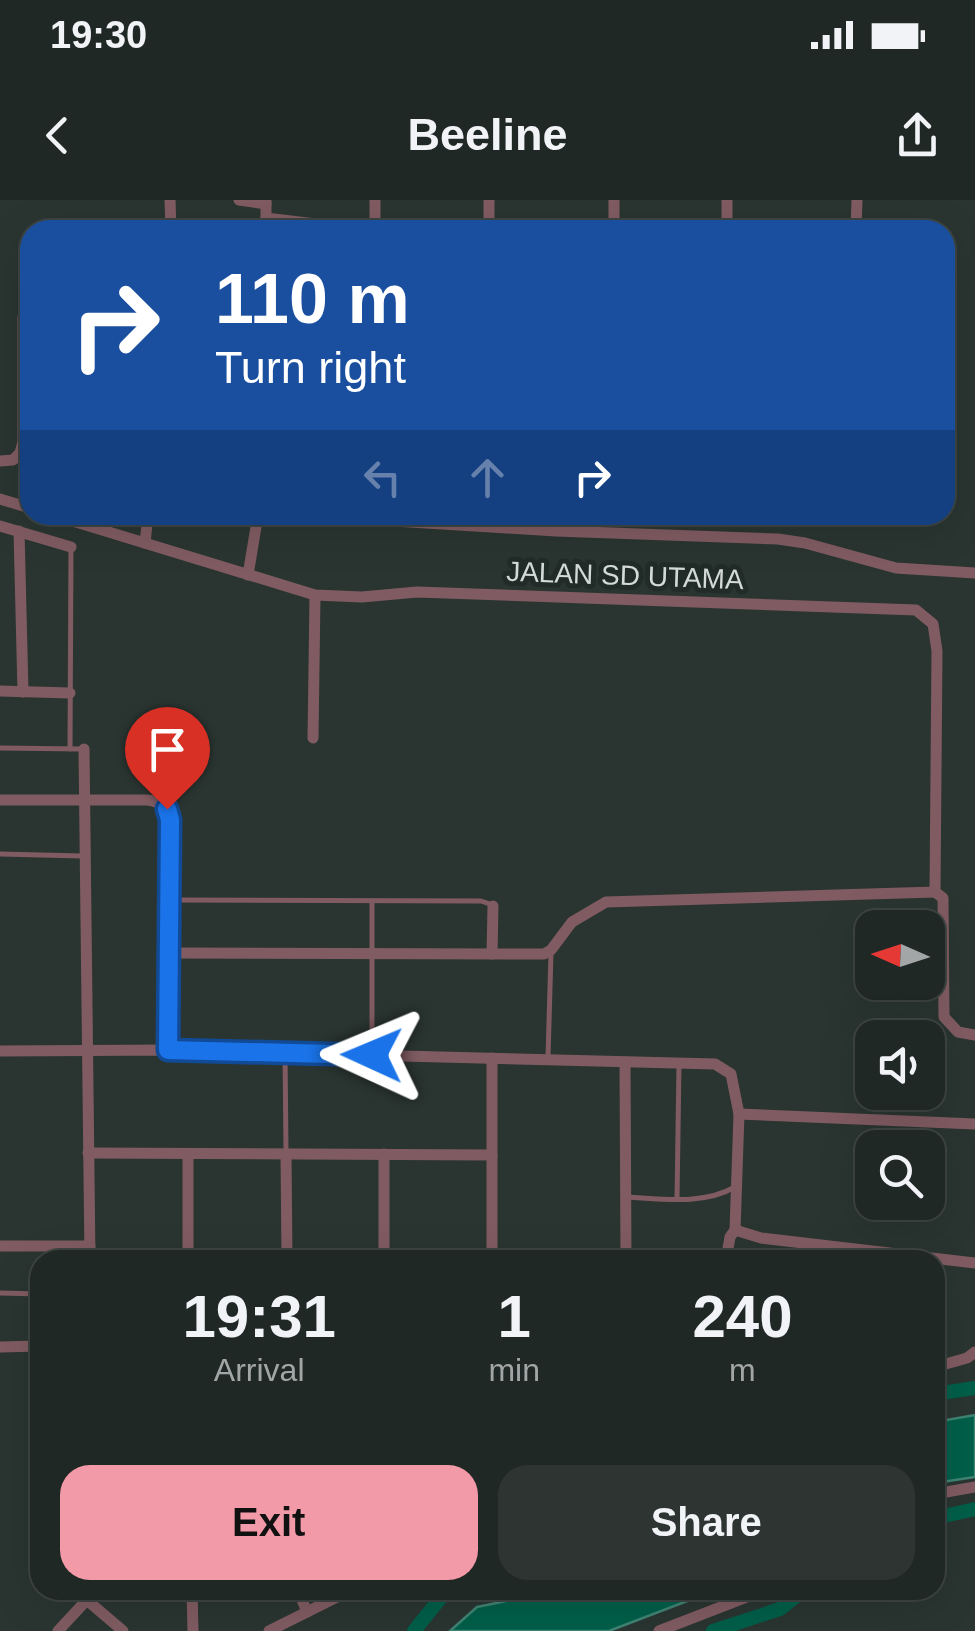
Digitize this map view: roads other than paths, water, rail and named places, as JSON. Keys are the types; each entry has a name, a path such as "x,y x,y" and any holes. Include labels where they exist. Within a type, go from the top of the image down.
{"street":[{"path":"239,200 266,213 306,220"},
{"name":"JALAN SD UTAMA","path":"86,525 315,595 362,598 416,592 916,610 933,624 937,651 935,892 943,898 944,1016 958,1032 975,1035"},
{"path":"145,543 147,525"},
{"path":"248,575 256,525"},
{"path":"459,525 778,539 805,542 896,568 975,573"},
{"path":"0,526 70,547"},
{"path":"18,531 23,692"},
{"path":"312,738 315,595"},
{"path":"0,692 70,692"},
{"path":"84,749 90,1250"},
{"path":"0,800 148,800 167,809 171,900 168,1050"},
{"path":"170,952 544,954 572,922 606,902 935,892"},
{"path":"492,954 493,906"},
{"path":"0,1051 168,1050 725,1068 731,1074 739,1114 735,1230 728,1250"},
{"path":"492,1058 492,1250"},
{"path":"625,1062 626,1250"},
{"path":"739,1114 975,1124"},
{"path":"88,1153 492,1155"},
{"path":"188,1154 188,1250"},
{"path":"286,1154 287,1250"},
{"path":"384,1154 384,1250"},
{"path":"735,1230 761,1238 868,1250"},
{"path":"0,1246 51,1250"},
{"path":"945,1259 975,1262"},
{"path":"0,1347 30,1346"},
{"path":"945,1364 975,1352"},
{"path":"945,1492 975,1488"},
{"path":"58,1631 88,1600"},
{"path":"96,1600 123,1631"},
{"path":"192,1600 194,1631"},
{"path":"302,1600 307,1612"},
{"path":"269,1631 331,1600"},
{"path":"659,1631 739,1600"}],"lane":[{"path":"70,547 70,748"},
{"path":"0,748 84,749"},
{"path":"0,854 86,856"},
{"path":"171,900 481,901 493,906"},
{"path":"372,902 372,1055"},
{"path":"548,1060 551,950"},
{"path":"285,1053 286,1154"},
{"path":"677,1199 679,1064"},
{"path":"626,1197 710,1196 737,1186"},
{"path":"0,1294 30,1294"}],"waterway":[{"path":"945,1392 975,1388"},
{"path":"945,1516 975,1509"},
{"path":"414,1631 439,1600"},
{"path":"713,1631 780,1609 791,1600"}]}
